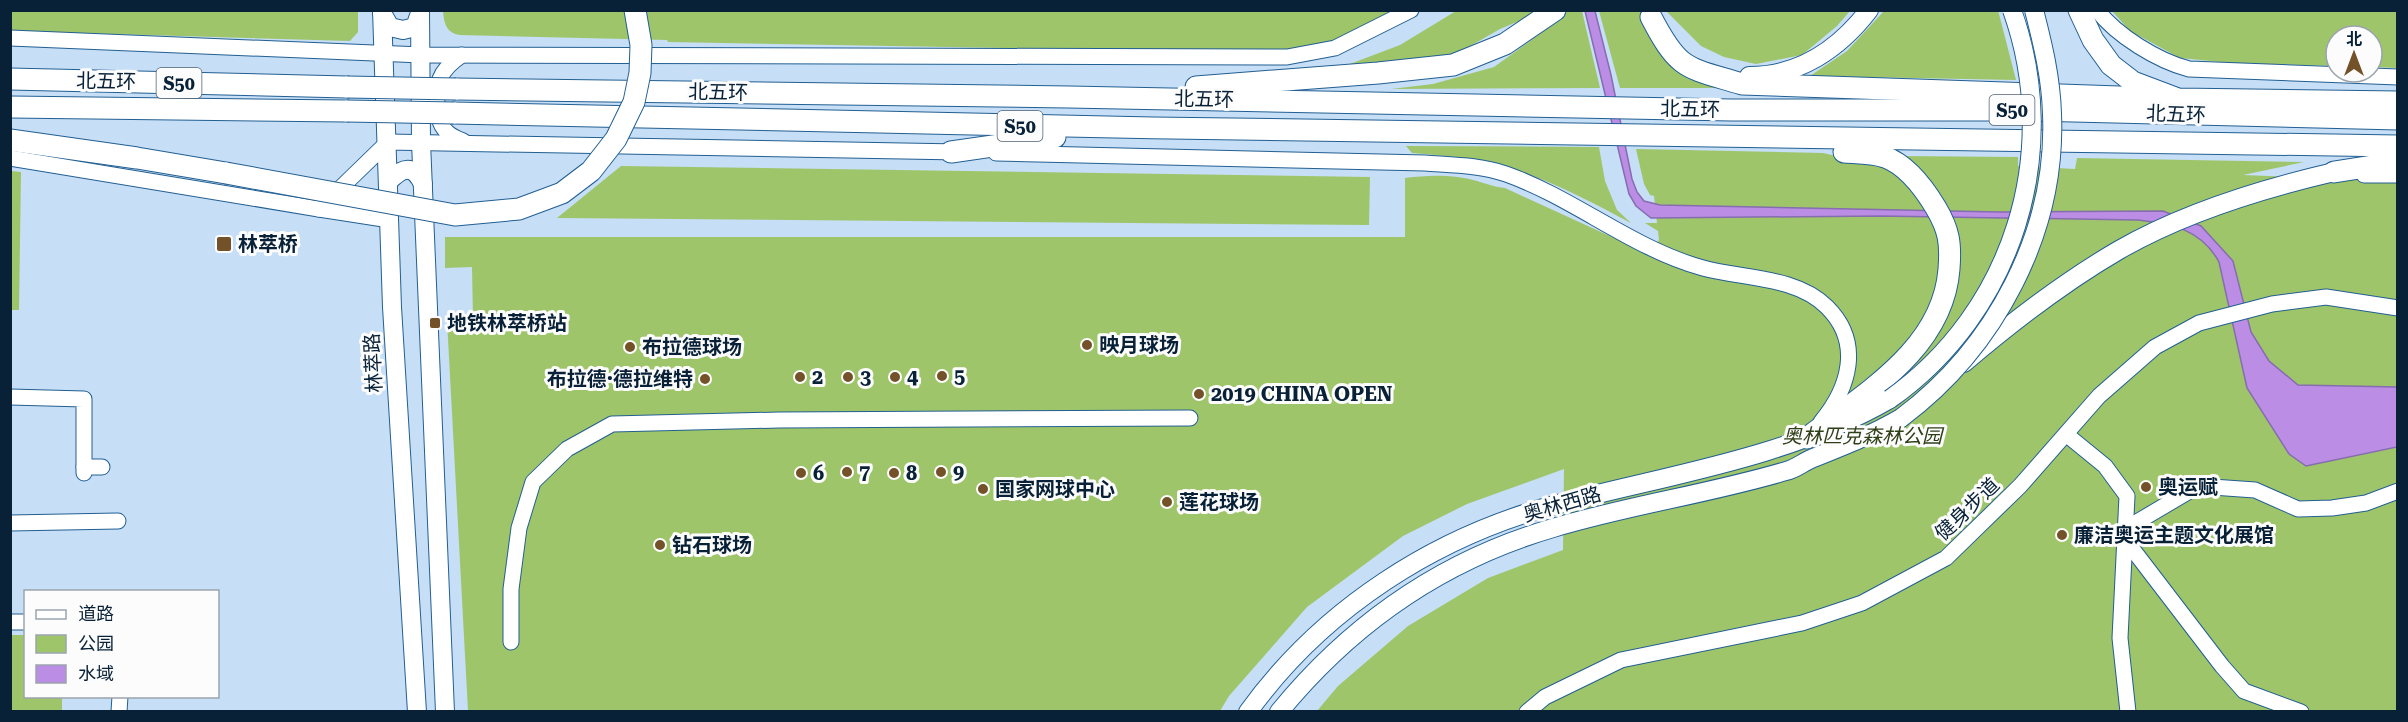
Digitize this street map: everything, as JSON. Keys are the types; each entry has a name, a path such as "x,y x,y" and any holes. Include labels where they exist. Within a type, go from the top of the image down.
{"highway":[{"path":"10,140 226,173 455,215 519,209 562,193 591,171 616,139 634,102 640,73 641,45 635,10"},
{"path":"1069,97 1453,65 1505,44 1555,10"},
{"path":"2079,10 2093,40 2111,65 2133,82 2178,99"},
{"path":"1650,14 1664,41 1682,63 1692,69 1742,84 2178,99 2397,102"},
{"name":"北五环","path":"10,79 456,89 1069,97 1627,108 2031,110 2397,119"},
{"name":"北五环","path":"10,107 347,111 1751,139 2397,146"},
{"path":"951,152 1116,128"},
{"path":"1751,139 1885,157 1914,177 1929,197 1946,230 1951,246 1948,286 1937,316 1922,339 1896,369 1807,438"},
{"path":"2334,172 2397,162"}],"main road":[{"path":"1650,14 1678,50 1693,59 1709,67 1737,75 1764,76 1795,69 1822,55 1848,35 1869,10"},
{"name":"奥林西路","path":"1248,711 1291,662 1338,615 1430,554 1531,512 1740,460 1807,438 1861,416 1890,399 1924,372 1961,331 1995,280 2013,238 2026,188 2032,117 2027,63 2012,10"},
{"path":"1927,396 1958,364 1992,321 2013,286 2037,230 2048,183 2052,116 2048,70 2034,10"},
{"path":"382,12 390,27 403,30 415,27 420,12"},
{"name":"林萃路","path":"382,12 392,307 417,711"},
{"path":"420,12 421,142 445,711"},
{"path":"389,181 399,171 410,170 418,174 423,184"},
{"path":"1927,396 2020,319 2095,265 2156,231 2212,208 2274,187 2334,172"},
{"name":"奥林西路","path":"1279,711 1319,665 1371,621 1419,587 1473,559 1551,528 1789,470 1901,418 1927,396"}],"street":[{"path":"10,38 422,55 1287,57 1335,48 1411,10"},
{"path":"2097,10 2117,31 2170,64 2189,69 2397,77"},
{"path":"462,55 452,62 440,80 439,121 447,132 467,143"},
{"path":"319,209 388,142 951,152 1425,163 1464,166 1507,174 1670,257 1732,275 1780,283 1816,298 1828,308 1844,333 1850,362 1839,394 1807,438"},
{"path":"10,158 390,220"},
{"path":"2334,172 2397,175"},
{"name":"健身步道","path":"1527,711 1545,697 1620,660 1802,623 1862,603 1946,558 2020,486 2099,396 2155,347 2199,323 2272,304 2326,297 2397,308"},
{"path":"10,397 84,399 84,470 102,467"},
{"path":"511,642 511,589 519,528 533,482 567,449 612,424 779,420 1190,418"},
{"path":"2067,435 2105,466 2127,496 2120,638 2128,711"},
{"path":"2124,538 2137,522 2198,486 2255,490 2298,508 2332,508 2366,503 2397,491"},
{"path":"10,523 118,521"},
{"path":"2124,538 2222,666 2244,691 2301,711"}],"green space":[{"path":"1568,10 1582,11 1600,88 1391,89 1433,84 1494,67 1562,18"},
{"path":"1998,10 2016,80 1810,76 1847,51 1884,11"},
{"path":"11,11 358,11 358,32 350,41 11,31"},
{"path":"443,11 1400,11 1331,46 1285,53 668,42 667,40 460,35 449,30"},
{"path":"1456,11 1543,11 1500,29 1451,57 1342,67 1400,45"},
{"path":"1599,11 1641,11 1654,39 1667,59 1681,74 1697,82 1721,88 1620,88"},
{"path":"1666,11 1850,11 1837,26 1802,55 1756,64 1724,57 1701,46"},
{"path":"2112,11 2397,11 2397,68 2384,67 2384,24 2324,24 2324,66 2231,63 2180,58 2130,31"},
{"path":"1406,146 1599,147 1605,181 1617,210 1631,223 1554,185 1514,169 1472,159 1412,153"},
{"name":"奥林匹克森林公园","path":"1636,149 1823,153 1854,160 1897,156 2018,157 2018,166 2075,169 2077,158 2304,162 2243,175 2397,181 2397,711 1317,711 1338,686 1408,626 1488,578 1563,550 1564,469 1467,504 1403,536 1307,607 1229,696 1220,711 468,711 447,320 473,319 472,267 445,268 445,237 1405,237 1405,178 1441,176 1459,177 1505,188 1649,254 1659,240 1658,231 1645,223 1657,223 1654,196 1650,195 1644,184"},
{"path":"621,166 1370,177 1369,225 557,218"},
{"path":"11,171 21,172 19,310 11,310"},
{"path":"11,635 24,635 24,698 62,698 62,711 11,711"}],"water":[{"path":"1585,11 1595,11 1611,75 1632,179 1637,192 1644,201 1660,205 2000,212 2163,211 2201,226 2233,261 2251,332 2269,361 2298,385 2397,387 2397,447 2306,466 2289,454 2247,388 2219,262 2204,242 2174,226 2138,220 1880,216 1651,218 1636,206 1629,194"}],"place":[{"name":"林萃桥","path":"224,244"},
{"name":"地铁林萃桥站","path":"435,323"},
{"name":"映月球场","path":"1087,345"},
{"name":"布拉德球场","path":"630,347"},
{"name":"5","path":"942,376"},
{"name":"2","path":"800,377"},
{"name":"3","path":"848,377"},
{"name":"4","path":"895,377"},
{"name":"布拉德·德拉维特","path":"705,379"},
{"name":"2019 CHINA OPEN","path":"1199,394"},
{"name":"7","path":"847,472"},
{"name":"9","path":"941,472"},
{"name":"6","path":"801,473"},
{"name":"8","path":"894,473"},
{"name":"奥运赋","path":"2146,487"},
{"name":"国家网球中心","path":"983,489"},
{"name":"莲花球场","path":"1167,502"},
{"name":"廉洁奥运主题文化展馆","path":"2062,535"},
{"name":"钻石球场","path":"660,545"}]}
